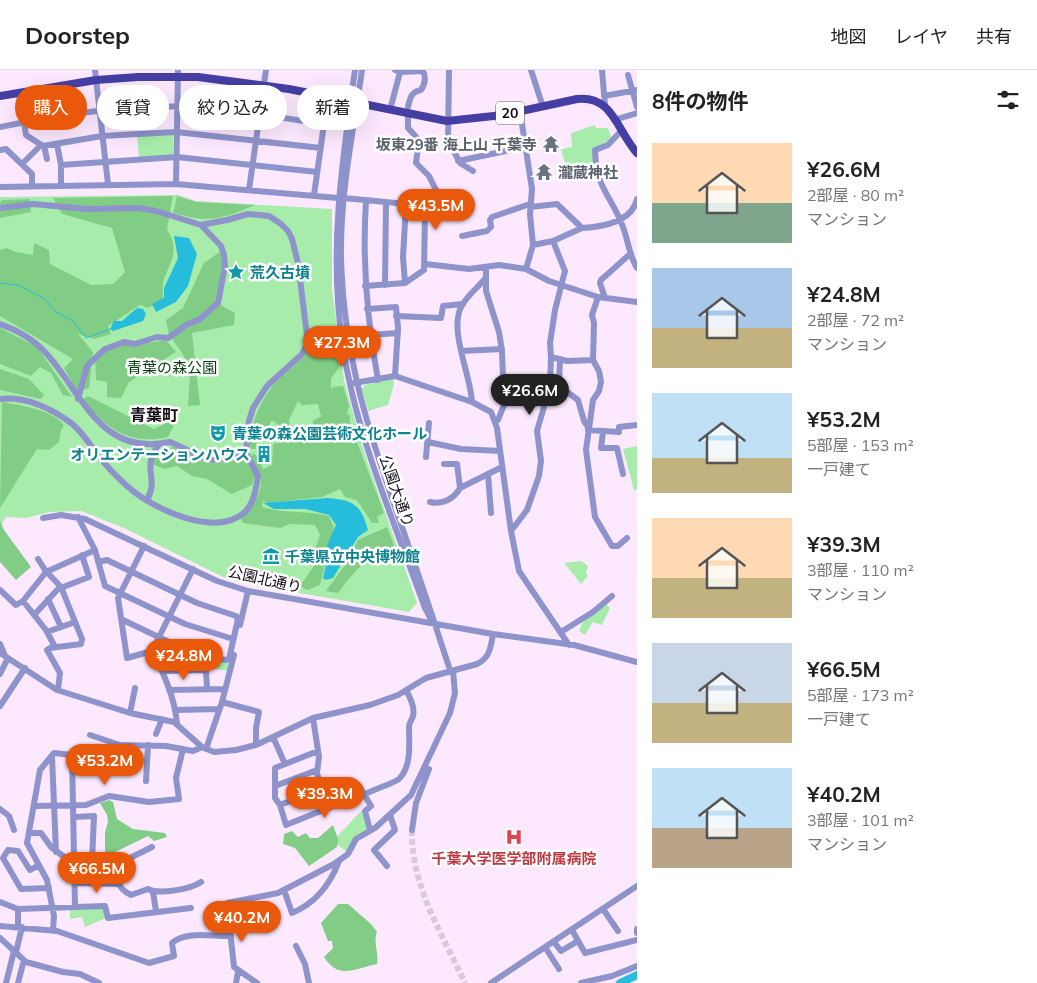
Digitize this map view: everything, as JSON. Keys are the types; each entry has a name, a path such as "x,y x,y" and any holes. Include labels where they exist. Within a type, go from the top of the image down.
{"main road":[{"name":"20","path":"66,85 96,80 178,73 265,85"},
{"name":"20","path":"0,96 15,94"},
{"name":"20","path":"369,105 390,110 408,110 447,121 520,111 586,99 605,105"},
{"path":"605,105 637,153"}],"street":[{"path":"94,70 97,90"},
{"path":"265,85 266,70"},
{"name":"公園大通り","path":"355,70 355,85"},
{"name":"公園大通り","path":"358,85 362,70"},
{"path":"390,110 397,71 414,70 424,73 425,84 421,90 415,91 410,96 408,128 419,140 416,162 429,176 445,208 425,212"},
{"path":"448,70 448,140 458,160 473,171"},
{"path":"531,70 543,106"},
{"path":"602,70 605,105"},
{"path":"176,184 178,73"},
{"path":"628,76 634,91 637,107"},
{"path":"604,96 634,91"},
{"path":"169,107 177,107"},
{"path":"520,111 532,189 530,205 533,245 526,269"},
{"path":"614,120 637,113"},
{"path":"287,119 324,124 314,196"},
{"path":"0,127 15,124"},
{"path":"25,130 26,135 43,146 47,159"},
{"path":"101,130 108,184"},
{"path":"249,190 258,130"},
{"name":"公園大通り","path":"350,130 341,198 342,280 353,392 362,428 387,502 424,608 433,622"},
{"path":"621,131 608,145 595,150 598,178 620,219 630,254 637,268"},
{"path":"22,164 43,146 102,136 176,132 321,148"},
{"path":"57,144 61,165 61,186"},
{"path":"458,160 525,147"},
{"path":"0,150 6,149 32,174 32,186"},
{"path":"61,165 176,157 317,172"},
{"path":"0,187 176,184 417,205 425,212 424,270 405,283 365,286"},
{"path":"366,201 365,286 370,335 378,380"},
{"path":"385,285 386,202"},
{"path":"533,245 553,241 582,228 602,227 630,212 637,202"},
{"path":"0,208 33,204 87,209 139,208 156,211 201,225 248,214 269,216 288,231 292,239 298,262 308,344 301,355 275,378 259,397 249,421 246,453 257,470 257,484 245,512 237,517 211,523 184,517 147,500 124,484 74,425 63,417 35,403 0,399"},
{"path":"405,283 403,257 406,204"},
{"path":"462,236 487,231 491,227 490,220 492,217 530,205 559,204 582,228"},
{"path":"78,398 83,373 94,358 104,349 124,342 135,344 157,337 168,338 186,325 200,319 218,303 224,272 224,255 220,245 201,225"},
{"path":"511,531 528,510 535,492 542,461 537,431 549,392 550,343 555,310 565,271 553,241"},
{"path":"627,538 618,546 612,546 595,517 586,450 593,400 599,391 601,382 599,371 592,360 594,323 592,315 602,298 601,280 630,254"},
{"path":"425,264 470,269 499,265 526,269 602,298 637,302"},
{"path":"486,267 484,280 502,349 504,405 498,420 495,421"},
{"path":"472,402 461,351 459,316 463,304 484,280"},
{"path":"396,316 441,318 443,306 463,304"},
{"path":"367,309 396,307 398,333 395,376"},
{"path":"0,324 18,332 37,345 53,362 94,420 108,431 129,440 159,444 170,442 202,459 210,461 225,460 246,453"},
{"path":"370,335 398,333"},
{"path":"461,351 502,349"},
{"path":"551,357 567,361 592,360"},
{"path":"560,359 559,386 578,400 588,428 603,432 618,432 619,427 637,426"},
{"path":"353,383 395,376 472,402 490,412 495,421 511,531 519,571 569,645"},
{"path":"502,381 549,392"},
{"name":"公園大通り","path":"353,383 371,440 429,604 433,622"},
{"path":"426,457 429,423"},
{"path":"603,432 601,448 617,448 623,474"},
{"path":"428,442 470,450 500,451"},
{"path":"147,500 152,484 149,466 150,457 159,444"},
{"path":"444,464 457,464 460,488"},
{"path":"430,502 439,503 450,499 460,488 502,467"},
{"path":"488,474 490,513"},
{"name":"公園北通り","path":"43,518 60,514 78,517 217,581 248,591 493,634 569,645 637,662"},
{"path":"78,517 95,550 105,586 200,630 233,639"},
{"path":"144,546 118,598 123,620 127,658 152,651 193,569"},
{"path":"2,594 16,605 22,601 46,572 95,550"},
{"path":"34,615 61,587 89,577 82,555"},
{"path":"38,559 46,572 61,587 82,639 81,644 55,647 47,650 60,673 58,690"},
{"path":"98,562 108,560 208,608 236,616 238,619 229,659 225,660 190,652 123,620"},
{"path":"204,748 221,705 248,591"},
{"path":"561,632 593,612 612,596"},
{"path":"48,599 61,626"},
{"path":"22,601 47,632 55,647"},
{"path":"47,632 75,622"},
{"path":"257,983 238,972 233,964 227,903 284,890 339,861 348,854 356,839 370,830 411,796 446,722 455,693 451,669 433,622"},
{"path":"90,735 118,744 148,745 193,751 204,748 223,752 256,745 312,718 370,706 406,690 426,678 484,660 491,648 493,634"},
{"path":"0,644 4,656 0,674"},
{"path":"152,651 163,671 176,710 177,724"},
{"path":"4,656 58,690 130,713 177,724 204,748"},
{"path":"0,706 25,668"},
{"path":"163,671 206,670 207,689"},
{"path":"130,713 135,688"},
{"path":"169,690 225,689"},
{"path":"364,795 399,779 403,772 410,752 408,724 413,716 411,702 406,690"},
{"path":"176,710 221,705 259,712 256,728 256,745"},
{"path":"312,718 318,751 319,757 317,770 323,788 338,804 286,825 280,805 275,798 275,768 318,751"},
{"path":"156,734 162,719"},
{"path":"273,737 285,764"},
{"path":"412,830 418,795 441,741"},
{"path":"111,767 118,744"},
{"path":"146,781 148,745"},
{"path":"34,806 86,805 109,796 149,802 179,799 176,778 183,749"},
{"path":"53,930 49,888 27,843 40,770 54,753 72,755 75,907"},
{"path":"52,756 56,852"},
{"path":"275,786 317,770"},
{"path":"359,786 372,806 364,811 370,830"},
{"path":"280,805 323,788"},
{"path":"0,809 9,816 14,830"},
{"path":"387,866 374,850 395,830 390,814"},
{"path":"74,817 94,816 92,861"},
{"path":"29,833 41,833 56,852 75,863 124,861 152,847"},
{"path":"39,865 30,870 18,851 8,850 3,858 21,889 49,888"},
{"path":"284,890 292,913 301,909 311,903 332,880 339,861"},
{"path":"116,862 117,884 121,890 131,895 148,889 153,892 186,890 201,882"},
{"path":"76,883 117,884"},
{"path":"491,983 637,886"},
{"path":"153,892 156,911"},
{"path":"251,899 254,918"},
{"path":"0,902 18,909 105,906 108,918 191,908"},
{"path":"6,983 20,927 18,909"},
{"path":"603,909 618,931"},
{"path":"0,926 53,930 149,963 174,956 172,943 181,938 202,935 231,936"},
{"path":"572,930 585,953 637,940"},
{"path":"0,938 24,960 63,972 80,974 99,983"},
{"path":"554,942 558,951 561,951 578,941"},
{"path":"296,946 305,964 309,983"},
{"path":"544,947 558,969"},
{"path":"18,983 24,960"},
{"path":"581,983 612,976 637,966"},
{"path":"236,983 238,972"}],"green space":[{"path":"595,125 596,128 608,128 612,140 596,147 594,169 568,174 561,149 572,147 571,133"},
{"path":"173,133 173,155 139,158 137,134"},
{"name":"青葉の森公園","path":"178,195 196,201 332,209 332,289 344,380 363,449 417,603 409,612 248,584 223,577 124,528 81,511 50,512 26,518 6,517 0,527 0,197"},
{"path":"173,196 167,230 174,249 163,281 163,299 148,308 140,305 108,326 111,334 94,339 78,334 93,352 89,388 77,391 64,368 73,359 0,316 0,250 7,248 16,252 33,255 34,243 49,250 50,264 91,285 113,284 125,272 112,228 62,214 53,198"},
{"path":"177,196 196,202 255,205 223,217 196,218 173,213"},
{"path":"30,199 31,212 0,218 0,203 2,200"},
{"path":"221,251 223,263 215,302 235,313 234,325 192,333 200,405 188,406 190,373 183,354 169,335 166,320 183,308 204,263"},
{"path":"0,328 37,347 72,397 63,395 51,373 40,367 31,376 0,364"},
{"path":"166,340 176,352 129,382 121,398 107,397 107,382 96,380 95,359 109,349 122,344 137,345"},
{"path":"326,340 328,343 336,345 335,349 338,353 339,368 331,378 331,389 343,386 349,405 347,414 350,415 349,434 355,437 384,513 377,517 379,523 372,523 357,500 345,497 340,489 322,497 268,503 263,501 262,507 270,509 329,516 334,528 320,585 307,590 300,586 314,566 313,557 320,535 315,525 290,524 280,528 243,523 241,518 253,505 259,493 261,481 251,457 253,453 258,457 263,469 272,465 273,444 289,440 305,442 307,433 313,429 313,421 321,416 318,404 302,405 298,401 289,420 290,431 286,432 274,421 271,421 269,427 256,423 256,449 251,449 250,442 253,424 265,396 275,383 301,359 310,342"},
{"path":"0,369 29,379 44,395 41,399 0,390"},
{"path":"393,378 394,384 388,405 368,411 362,389 365,385"},
{"path":"88,396 154,429 178,417 168,437 142,439 130,437 100,419 82,400"},
{"path":"2,402 45,412 60,420 64,426 61,430 59,442 49,450 37,449 0,508"},
{"path":"637,446 637,489 634,490 623,449"},
{"path":"173,447 181,449 207,463 219,463 248,457 256,474 252,485 232,494 207,479 192,476 177,466 164,469 150,463 157,452"},
{"path":"0,521 4,530 31,567 16,580 0,562"},
{"path":"387,527 401,563 398,565 389,559 380,558 372,560 357,570 338,593 326,591 345,565 358,540"},
{"path":"581,561 588,566 586,572 588,576 581,584 564,563"},
{"path":"606,603 610,608 602,625 593,622 585,635 579,631 585,618"},
{"path":"160,640 230,662 229,671 201,667 202,661 166,657 154,651"},
{"path":"109,800 113,802 117,819 133,829 165,833 167,837 154,841 148,836 105,857 105,832 108,822 107,815 100,803"},
{"path":"362,810 368,831 347,852 333,841"},
{"path":"333,825 338,839 337,847 309,866 295,848 283,844 284,834 292,831 298,837 306,833 310,838 318,838"},
{"path":"338,904 348,904 371,924 377,932 377,964 341,971 330,964 324,957 333,948 332,941 328,941 321,923"},
{"path":"70,908 104,909 106,918 85,927 82,917 70,919"}],"water":[{"path":"174,236 189,238 197,254 188,286 176,302 156,312 152,304 164,298 164,288 178,258"},
{"path":"137,308 143,309 146,314 143,321 113,331 110,329 114,321 122,321"},
{"path":"327,498 343,500 355,505 362,514 368,530 358,537 333,578 325,580 323,578 329,552 327,545 336,525 329,515 305,509 274,509 263,503"}],"waterway":[{"path":"0,283 18,285 45,299 56,312 73,321 86,338 110,329"},
{"path":"620,983 637,975"}],"tunnel":[{"path":"412,830 413,851 422,890 465,983"}],"place":[{"name":"坂東29番 海上山 千葉寺","path":"551,144"},
{"name":"瀧蔵神社","path":"544,172"},
{"name":"荒久古墳","path":"236,272"},
{"name":"青葉の森公園芸術文化ホール","path":"218,433"},
{"name":"オリエンテーションハウス","path":"264,454"},
{"name":"千葉県立中央博物館","path":"271,556"},
{"name":"千葉大学医学部附属病院","path":"514,837"}],"district":[{"name":"青葉町","path":"154,415"}]}
